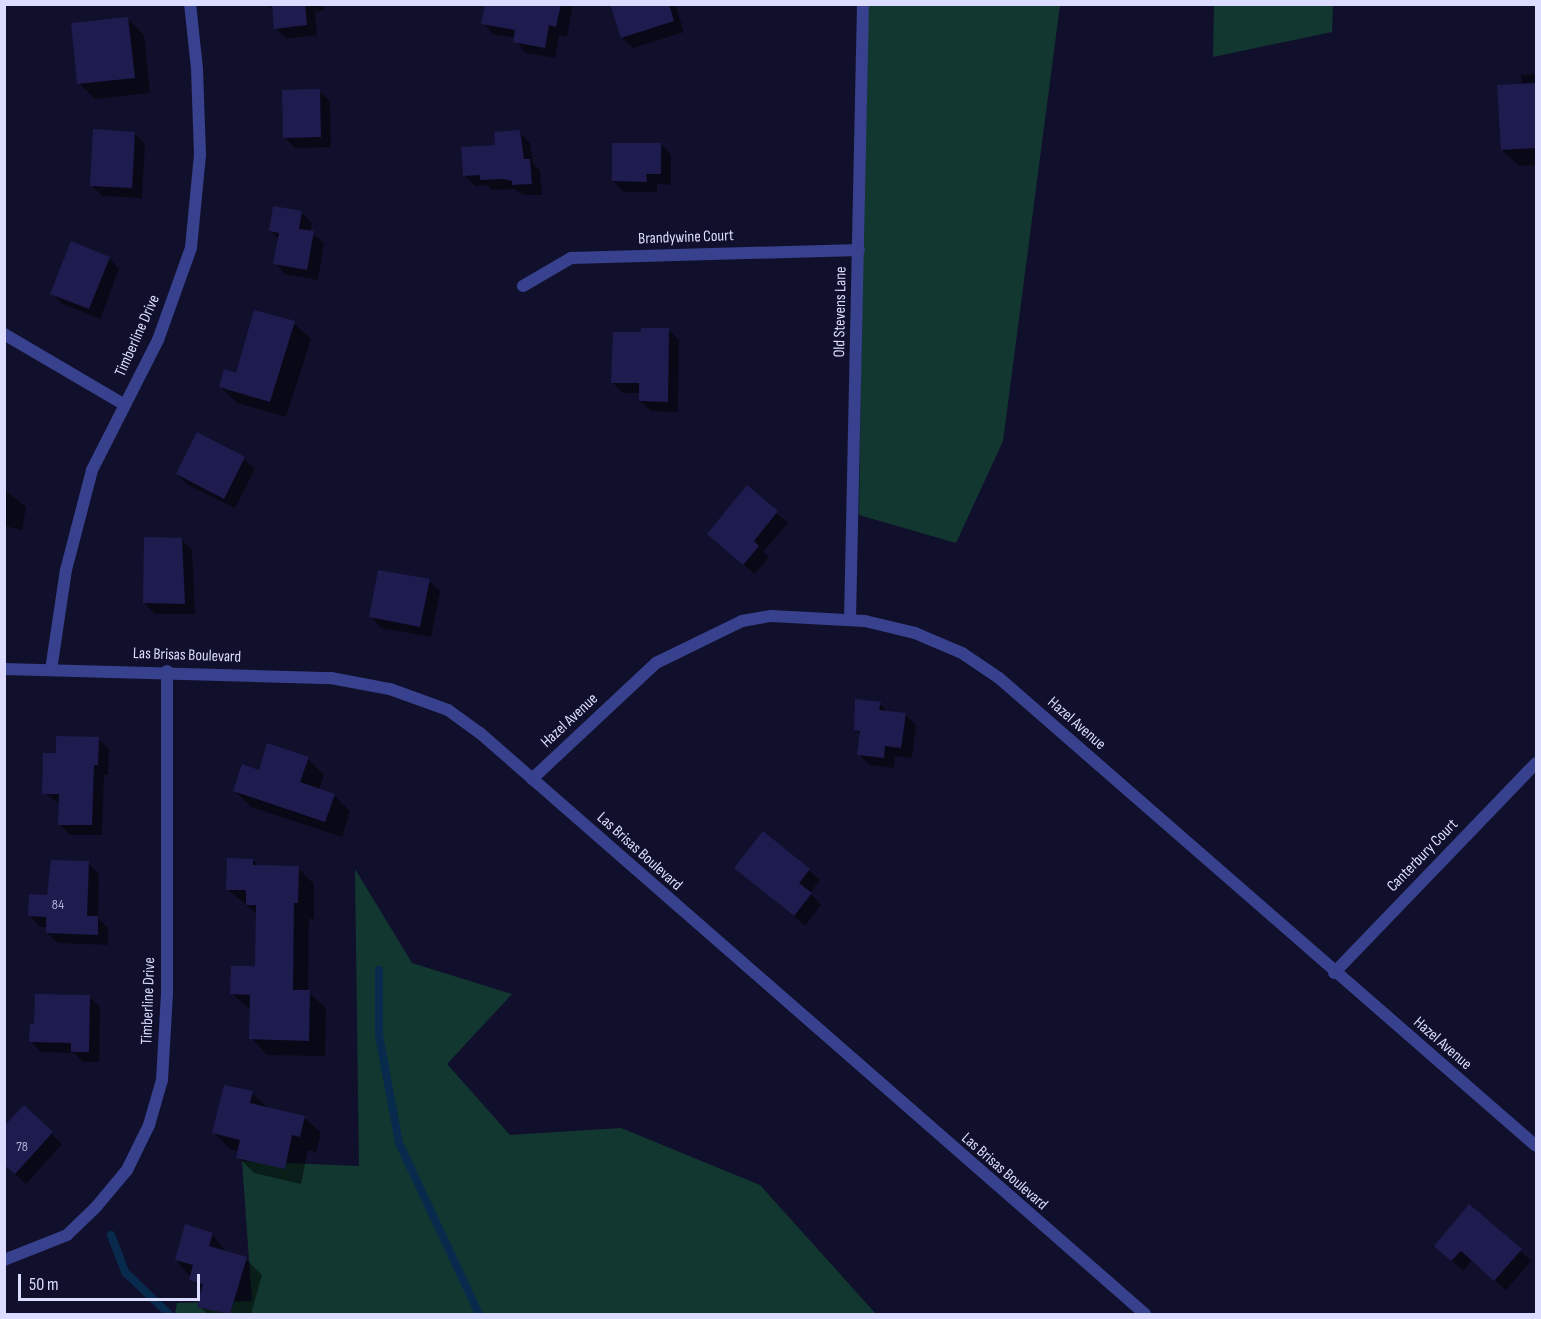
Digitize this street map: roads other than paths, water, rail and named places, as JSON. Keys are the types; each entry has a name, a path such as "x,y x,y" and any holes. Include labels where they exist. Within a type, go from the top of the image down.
{"street":[{"name":"Timberline Drive","path":"51,670 66,570 92,470 158,340 191,248 200,155 197,69 190,4"},
{"name":"Old Stevens Lane","path":"850,620 863,4"},
{"name":"Brandywine Court","path":"523,286 571,258 858,250"},
{"path":"4,334 125,405"},
{"name":"Hazel Avenue","path":"532,779 656,663 702,638 742,621 771,616 850,620 915,633 962,653 999,678 1334,973 1536,1146"},
{"name":"Las Brisas Boulevard","path":"4,669 167,671 331,678 423,698 472,727 1145,1314"},
{"name":"Timberline Drive","path":"4,1260 67,1235 96,1207 127,1170 149,1125 162,1080 167,994 167,671"},
{"name":"Canterbury Court","path":"1334,973 1536,763"}],"waterway":[{"path":"379,970 379,1035 399,1143 479,1314"},
{"path":"111,1235 125,1272 169,1314"}]}
